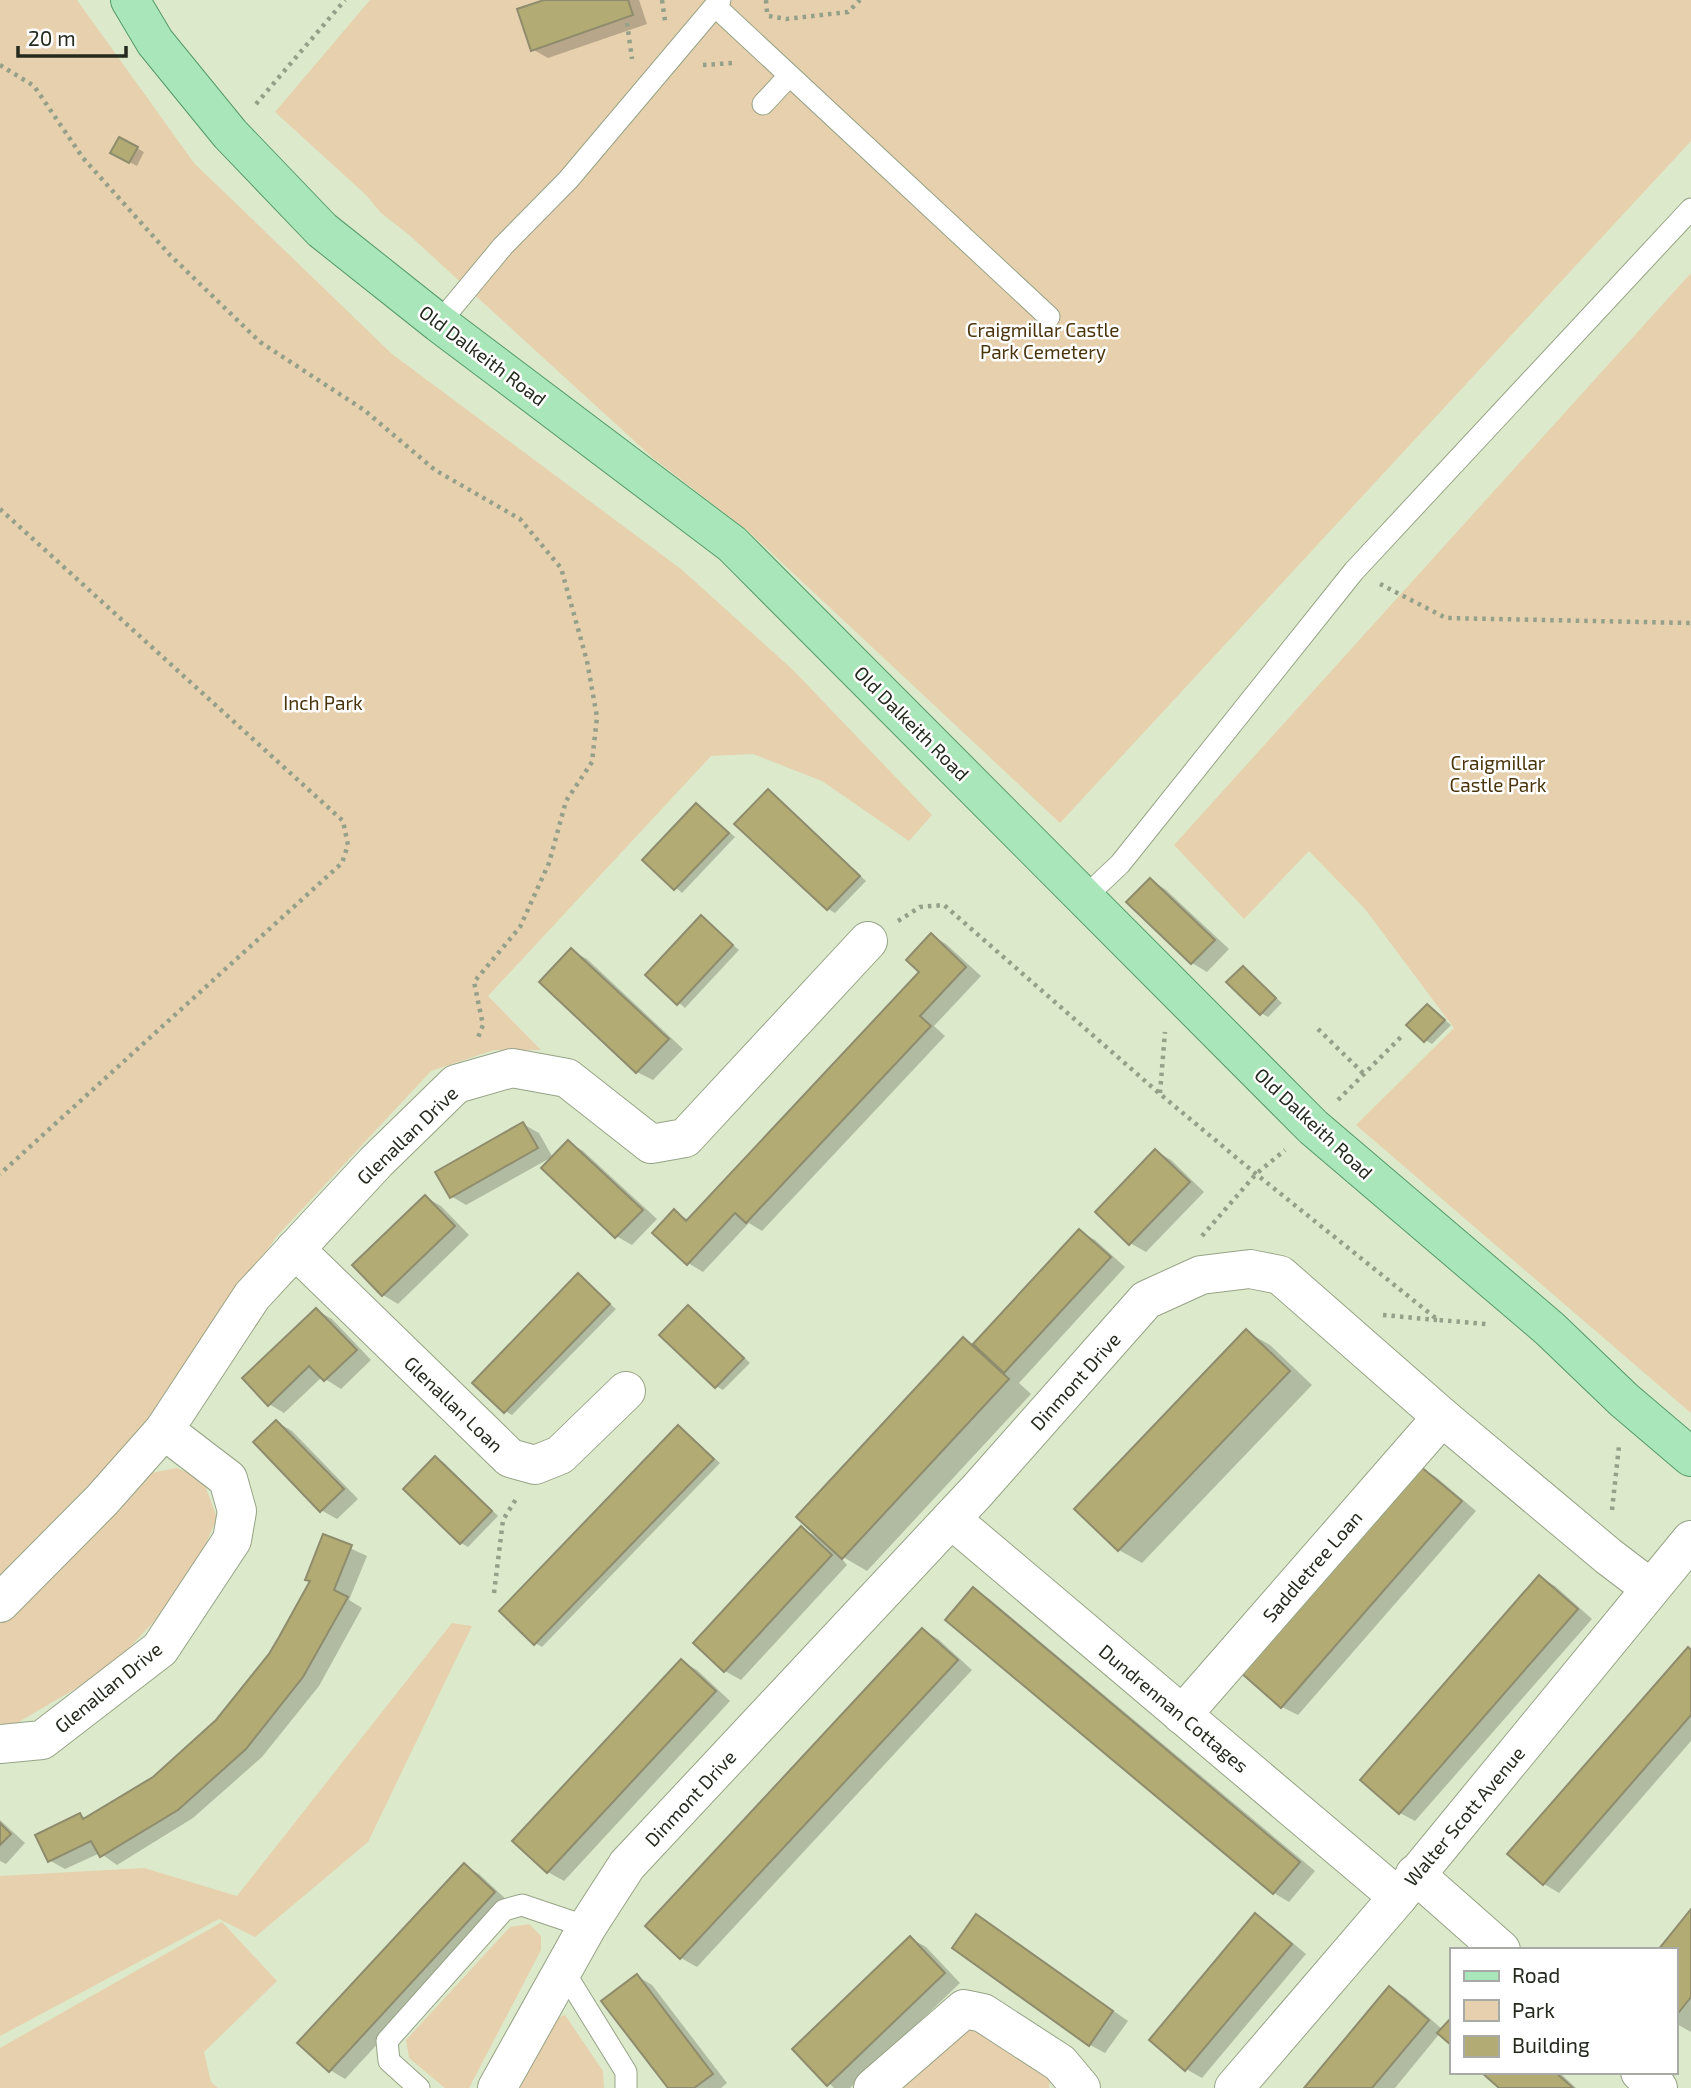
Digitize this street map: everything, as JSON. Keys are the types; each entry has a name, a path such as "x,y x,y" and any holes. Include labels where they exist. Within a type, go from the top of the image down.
{"main road":[{"name":"Old Dalkeith Road","path":"130,0 155,42 230,134 322,230 439,323 732,544 1313,1127 1550,1329 1624,1400 1691,1457"}],"street":[{"name":"Glenallan Drive","path":"0,1603 102,1500 164,1430 252,1296 376,1162 456,1084 512,1068 567,1078 651,1144 685,1138 868,941"},
{"name":"Glenallan Loan","path":"296,1249 510,1458 536,1465"},
{"name":"Dinmont Drive","path":"497,2088 587,1927 628,1865 951,1518 1146,1300 1201,1275 1250,1269 1280,1275 1442,1418 1650,1588"},
{"path":"536,1465 560,1455 624,1390"},
{"name":"Saddletree Loan","path":"1182,1715 1442,1418"},
{"name":"Glenallan Drive","path":"0,1744 42,1740 160,1649 232,1540 237,1511 228,1479 164,1430"},
{"name":"Dundrennan Cottages","path":"951,1518 1182,1715 1406,1886 1498,1948"},
{"name":"Walter Scott Avenue","path":"1234,2088 1406,1886 1691,1540"},
{"path":"873,2088 964,2009 984,2013 1060,2063 1081,2088"},
{"path":"1642,2074 1658,2088"}],"lane":[{"path":"439,323 503,246 568,180 718,3 789,76 1049,317"},
{"path":"764,104 789,76"},
{"path":"1086,897 1120,864 1354,571 1691,209"},
{"path":"419,2088 389,2060 387,2041 504,1910 522,1905 587,1927"},
{"path":"563,1970 626,2072 626,2088"}],"path":[{"path":"230,134 345,0"},
{"path":"768,16 786,19 849,12 860,0"},
{"path":"0,65 34,86 83,158 152,236 260,342 364,410 435,470 520,519 561,568 587,661 597,717 592,762 566,801 549,863 520,927 474,982 484,1026 456,1084"},
{"path":"0,509 343,821 348,845 342,863 0,1174"},
{"path":"1354,571 1446,618 1691,623"},
{"path":"868,941 920,906 944,905 1160,1094 1438,1320 1488,1324"},
{"path":"1160,1094 1168,983"},
{"path":"1318,1029 1364,1074"},
{"path":"1201,1237 1256,1174 1313,1127 1401,1037"},
{"path":"1608,1556 1624,1400"},
{"path":"495,1593 503,1520 536,1465"}],"green space":[{"name":"Inch Park","path":"0,0 77,0 194,163 392,354 681,569 792,669 932,815 909,841 822,781 753,754 711,756 488,996 541,1050 494,1050 431,1071 277,1236 148,1419 20,1566 0,1583"},
{"name":"Craigmillar Castle Park Cemetery","path":"370,0 1691,0 1691,141 1060,823 748,531 653,458 408,234 381,213 366,195 275,112"},
{"name":"Craigmillar Castle Park","path":"1691,273 1691,1413 1356,1125 1454,1028 1365,909 1309,851 1244,919 1174,845"},
{"path":"177,1468 203,1480 217,1518 187,1587 109,1669 10,1727 0,1723 0,1621 145,1474"},
{"path":"452,1623 472,1626 368,1842 255,1937 219,1919 0,2036 0,1876 144,1868 237,1896"},
{"path":"222,1922 277,1981 204,2052 211,2082 218,2088 0,2088 0,2048"},
{"path":"529,1924 541,1936 541,1950 469,2088 445,2088 409,2058 406,2040 510,1927"},
{"path":"565,2015 603,2071 604,2088 520,2088 553,2020"},
{"path":"966,2024 1050,2076 1049,2088 890,2088"}],"building":[{"path":"544,0 628,0 633,15 531,51 517,9"},
{"path":"119,137 138,147 129,163 110,153"},
{"path":"768,789 860,876 827,910 734,824"},
{"path":"696,803 729,833 674,890 642,860"},
{"path":"1150,878 1215,940 1191,964 1126,902"},
{"path":"701,915 733,945 677,1005 645,975"},
{"path":"931,933 966,967 920,1016 931,1026 746,1223 735,1213 687,1265 652,1233 674,1209 686,1221 919,972 906,960"},
{"path":"571,948 669,1039 636,1073 539,982"},
{"path":"1243,966 1276,998 1260,1015 1226,982"},
{"path":"1427,1004 1445,1020 1424,1042 1406,1025"},
{"path":"523,1122 538,1148 450,1198 435,1172"},
{"path":"568,1140 643,1210 615,1238 541,1168"},
{"path":"1155,1149 1190,1182 1129,1245 1095,1212"},
{"path":"425,1195 455,1226 382,1296 352,1265"},
{"path":"1079,1229 1111,1257 1004,1373 973,1344"},
{"path":"578,1273 610,1304 504,1413 472,1383"},
{"path":"688,1305 744,1358 715,1388 659,1335"},
{"path":"316,1308 357,1350 324,1381 309,1366 268,1406 242,1378"},
{"path":"1246,1329 1290,1371 1118,1551 1074,1509"},
{"path":"963,1337 1009,1379 842,1559 796,1517"},
{"path":"276,1420 344,1489 320,1512 253,1442"},
{"path":"678,1425 714,1459 534,1645 499,1611"},
{"path":"435,1456 492,1511 460,1544 403,1489"},
{"path":"1420,1466 1462,1501 1281,1708 1240,1672"},
{"path":"801,1526 832,1555 724,1672 693,1643"},
{"path":"323,1534 352,1545 334,1590 348,1597 303,1677 246,1749 178,1810 100,1857 91,1841 48,1862 35,1835 80,1813 83,1819 153,1777 216,1720 269,1654 279,1637 310,1581 305,1580"},
{"path":"1539,1575 1578,1609 1399,1814 1360,1780"},
{"path":"973,1587 1300,1862 1273,1894 945,1620"},
{"path":"922,1628 958,1660 680,1959 645,1926"},
{"path":"1688,1647 1691,1650 1691,1715 1543,1885 1507,1854"},
{"path":"681,1659 716,1691 547,1873 512,1841"},
{"path":"0,1823 11,1834 0,1845"},
{"path":"464,1863 495,1892 329,2072 297,2043"},
{"path":"1691,1909 1691,1997 1677,2014 1677,1948 1660,1948"},
{"path":"1255,1913 1292,1944 1185,2071 1149,2040"},
{"path":"976,1914 1113,2011 1089,2046 952,1948"},
{"path":"910,1936 945,1973 827,2086 792,2049"},
{"path":"637,1974 713,2074 694,2088 668,2088 601,2001"},
{"path":"1389,1986 1429,2020 1372,2088 1304,2088"},
{"path":"1450,2019 1450,2044 1437,2033"},
{"path":"1483,2074 1557,2074 1573,2088 1499,2088"}]}
